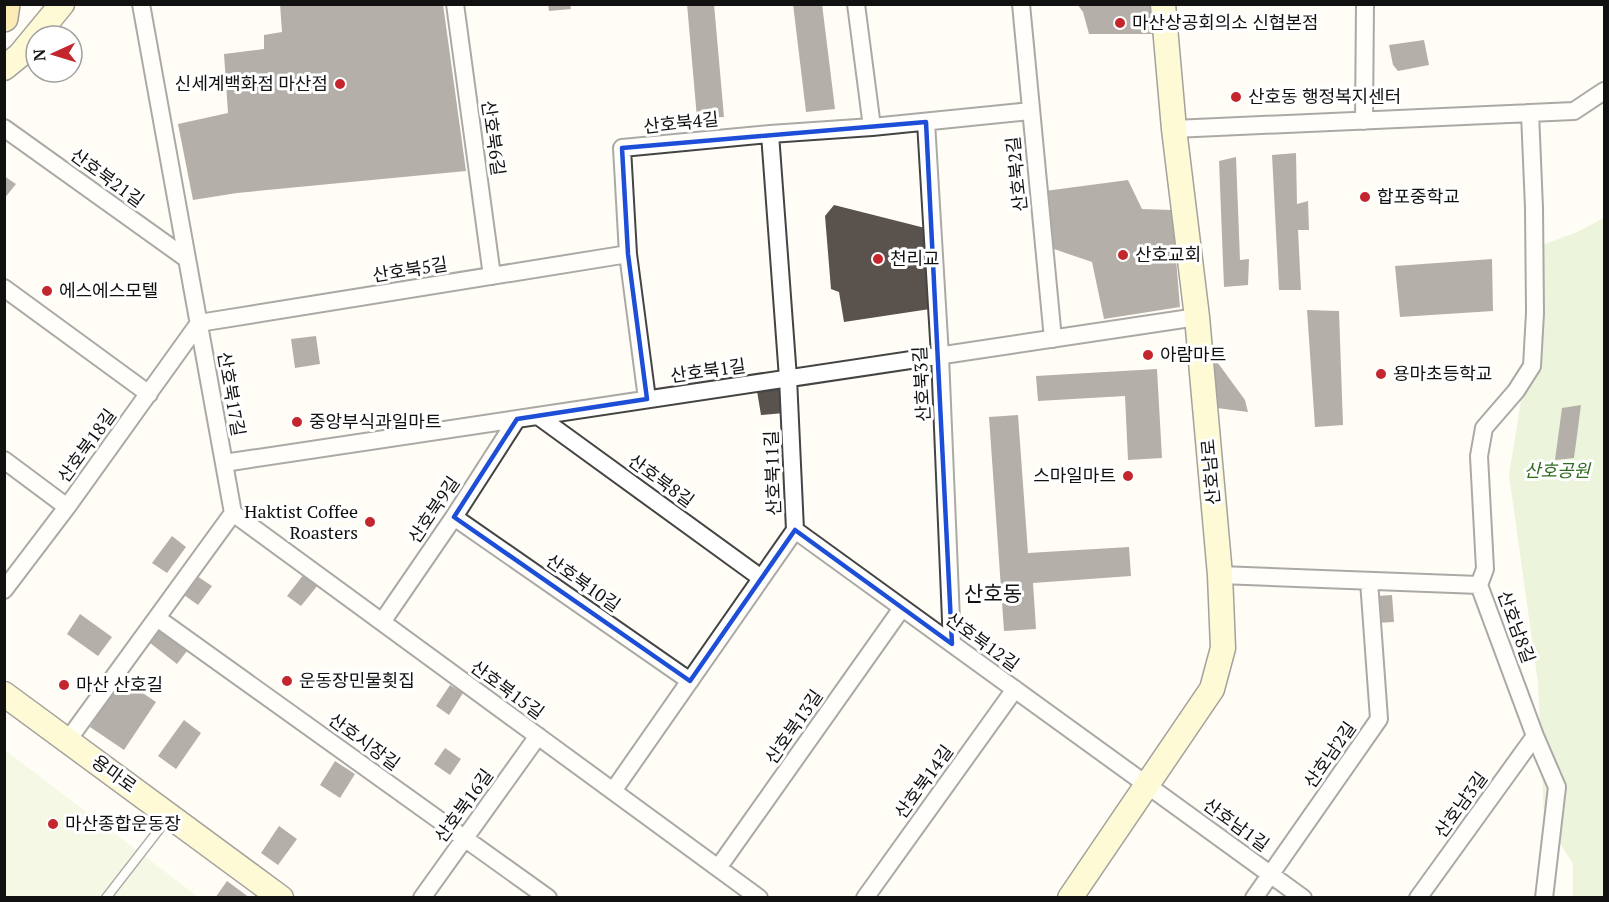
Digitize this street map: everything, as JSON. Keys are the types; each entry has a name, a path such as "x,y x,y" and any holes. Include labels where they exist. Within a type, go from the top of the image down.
{"main road":[{"path":"4,18 6,4"},
{"path":"4,68 20,56 62,4"},
{"name":"산호남로","path":"1070,897 1212,689 1223,648 1220,575 1197,318 1174,129 1163,4"},
{"name":"용마로","path":"4,694 281,897"}],"street":[{"name":"산호북17길","path":"141,4 233,513"},
{"name":"산호북6길","path":"455,4 492,276"},
{"path":"856,4 872,127"},
{"name":"산호북2길","path":"1021,4 1053,339"},
{"path":"1364,121 1365,4"},
{"path":"1174,129 1574,111 1605,92"},
{"name":"산호북4길","path":"647,399 628,254 622,148 1030,111"},
{"path":"1479,585 1485,569 1479,456 1484,428 1516,391 1532,366 1535,313 1530,113"},
{"name":"산호북3길","path":"926,122 940,356 952,644"},
{"name":"산호북21길","path":"4,128 187,259"},
{"name":"산호북11길","path":"613,791 795,530 788,378 770,134"},
{"name":"산호북5길","path":"199,323 628,254"},
{"path":"4,288 149,394"},
{"name":"산호북1길","path":"224,463 1197,318"},
{"name":"산호북18길","path":"4,590 67,507 199,323"},
{"name":"산호북8길","path":"538,416 761,579"},
{"name":"산호북9길","path":"382,622 454,517 517,419"},
{"path":"4,460 67,507"},
{"path":"68,740 233,513"},
{"name":"산호북15길","path":"233,513 759,897"},
{"name":"산호북10길","path":"454,517 690,681"},
{"name":"산호북12길","path":"795,530 1147,785"},
{"name":"산호남8길","path":"1220,575 1479,585 1535,736 1557,788 1544,897"},
{"name":"산호남2길","path":"1254,897 1379,719 1369,580"},
{"name":"산호북13길","path":"718,868 902,608"},
{"name":"산호시장길","path":"157,618 548,897"},
{"name":"산호북14길","path":"865,897 1015,689"},
{"name":"산호북16길","path":"422,897 538,736"},
{"name":"산호남3길","path":"1418,897 1535,736"},
{"name":"산호남1길","path":"1147,785 1303,897"}],"lane":[{"path":"106,897 170,816"}],"highlighted area":[{"path":"926,122 952,644 795,530 690,681 454,517 517,419 647,399 628,254 622,148"}],"green space":[{"name":"산호공원","path":"1604,218 1604,897 1573,897 1573,864 1544,818 1538,683 1509,475 1536,308 1539,246 1577,232"},
{"name":"마산종합운동장","path":"5,750 198,897 5,897"}],"building":[{"name":"신세계백화점 마산점","path":"280,4 443,4 466,171 237,193 193,200 178,124 228,113 224,54 264,49 264,35 282,32"},
{"path":"548,4 570,4 571,9 549,11"},
{"path":"687,4 714,4 724,117 697,118"},
{"path":"793,4 822,4 835,109 806,112"},
{"name":"마산상공회의소 신협본점","path":"1077,4 1152,4 1156,34 1089,34 1083,12"},
{"path":"1424,40 1429,65 1398,71 1393,65 1389,45"},
{"path":"1296,153 1297,204 1308,201 1309,230 1298,230 1301,290 1279,290 1272,155"},
{"path":"1236,157 1240,260 1249,259 1248,285 1224,287 1219,161"},
{"path":"4,176 16,184 4,199"},
{"name":"산호교회","path":"1128,180 1142,209 1172,210 1180,307 1104,319 1092,262 1051,248 1045,191"},
{"name":"천리교","path":"834,205 925,228 930,309 844,322 839,292 831,289 825,216"},
{"path":"1492,259 1493,311 1400,317 1395,266"},
{"path":"1307,310 1339,311 1343,425 1315,427"},
{"path":"316,336 320,364 295,368 291,339"},
{"path":"1215,359 1245,400 1248,412 1217,408 1211,360"},
{"path":"1157,369 1162,458 1128,460 1125,396 1038,401 1036,376"},
{"path":"785,389 784,413 761,415 757,391"},
{"path":"1581,405 1574,458 1555,460 1562,408"},
{"path":"1018,415 1028,553 1129,547 1131,576 1033,583 1036,629 1004,631 989,417"},
{"path":"172,536 186,547 167,573 152,563"},
{"path":"194,574 212,586 198,605 181,593"},
{"path":"304,574 318,585 301,606 287,596"},
{"path":"1392,595 1394,622 1375,623 1376,596"},
{"path":"80,614 112,637 98,656 67,634"},
{"path":"164,627 190,647 177,664 145,639 154,628"},
{"path":"122,679 156,702 124,750 90,727"},
{"path":"450,685 463,693 449,715 436,706"},
{"path":"184,720 201,733 176,769 158,756"},
{"path":"445,748 461,759 450,775 434,764"},
{"path":"335,761 355,774 340,798 320,785"},
{"path":"279,826 297,839 278,865 261,853"},
{"path":"227,881 250,898 215,898"}],"place":[{"name":"마산상공회의소 신협본점","path":"1120,23"},
{"name":"신세계백화점 마산점","path":"340,84"},
{"name":"산호동 행정복지센터","path":"1236,97"},
{"name":"합포중학교","path":"1365,197"},
{"name":"산호교회","path":"1123,255"},
{"name":"천리교","path":"878,259"},
{"name":"에스에스모텔","path":"47,291"},
{"name":"아람마트","path":"1148,355"},
{"name":"용마초등학교","path":"1381,374"},
{"name":"중앙부식과일마트","path":"297,422"},
{"name":"스마일마트","path":"1128,476"},
{"name":"Haktist Coffee Roasters","path":"370,522"},
{"name":"운동장민물횟집","path":"287,681"},
{"name":"마산 산호길","path":"64,685"},
{"name":"마산종합운동장","path":"53,824"}],"district":[{"name":"산호동","path":"993,594"}]}
